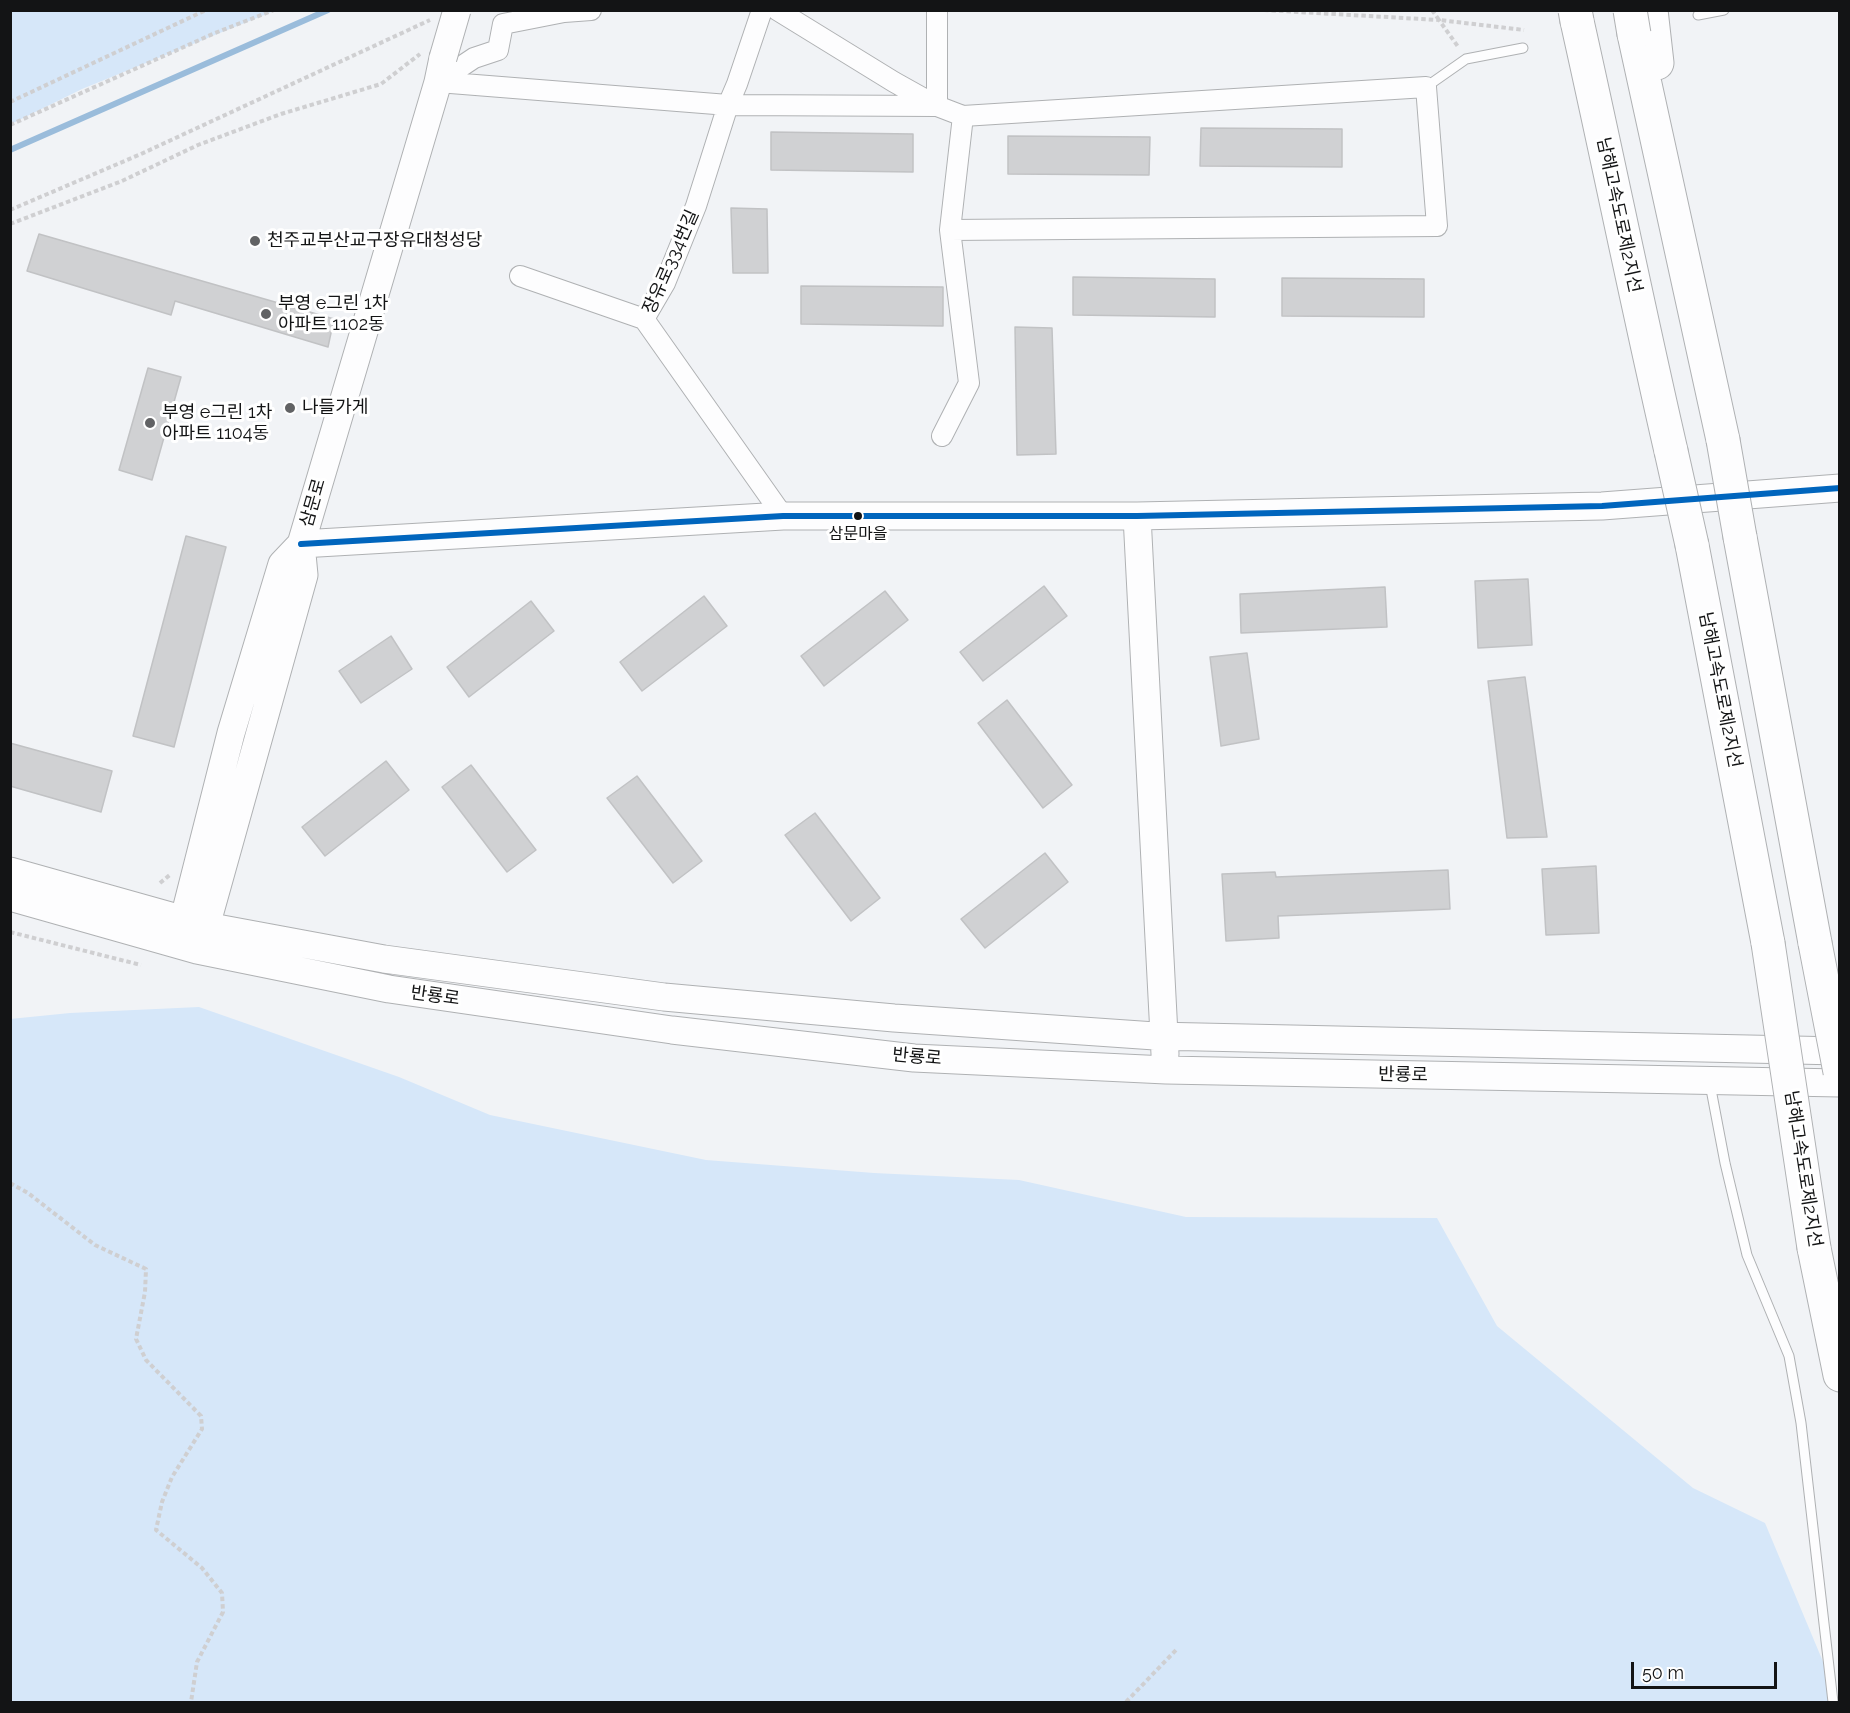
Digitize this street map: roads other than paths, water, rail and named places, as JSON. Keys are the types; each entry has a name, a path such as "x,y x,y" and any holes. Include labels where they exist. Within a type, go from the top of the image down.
{"highway":[{"name":"남해고속도로제2지선","path":"1576,16 1692,545 1768,943 1814,1248 1839,1375"},
{"path":"1638,18 1671,202 1723,440 1839,1072"}],"street":[{"path":"435,64 474,58 498,50 503,24 564,12 591,10"},
{"name":"장유로334번길","path":"762,10 728,105 696,206 665,283 644,319 783,516"},
{"path":"777,10 894,82 963,116 1426,87 1437,226 950,230"},
{"path":"937,10 937,105"},
{"name":"삼문로","path":"191,935 304,575 301,544 435,64 445,15"},
{"path":"435,64 728,105 937,105"},
{"path":"942,436 969,383 950,230 963,116"},
{"path":"520,276 644,319"},
{"path":"191,935 231,733 282,564 301,544 783,516 1137,516 1602,506 1839,488"},
{"path":"1137,516 1166,1070"},
{"name":"반룡로","path":"10,871 191,935 664,997 894,1018 1164,1037 1839,1051"},
{"name":"반룡로","path":"10,897 191,935 388,989 672,1030 914,1058 1166,1070 1839,1083"}],"lane":[{"path":"1698,15 1724,10"},
{"path":"1426,87 1467,59 1522,48"},
{"path":"1709,1080 1725,1163 1747,1255 1789,1356 1801,1423 1833,1702"}],"waterway":[{"path":"10,150 328,10"}],"place":[{"name":"천주교부산교구장유대청성당","path":"255,241"},
{"name":"부영 e그린 1차 아파트 1102동","path":"266,314"},
{"name":"나들가게","path":"290,408"},
{"name":"부영 e그린 1차 아파트 1104동","path":"150,423"},
{"name":"삼문마을","path":"858,516"}]}
